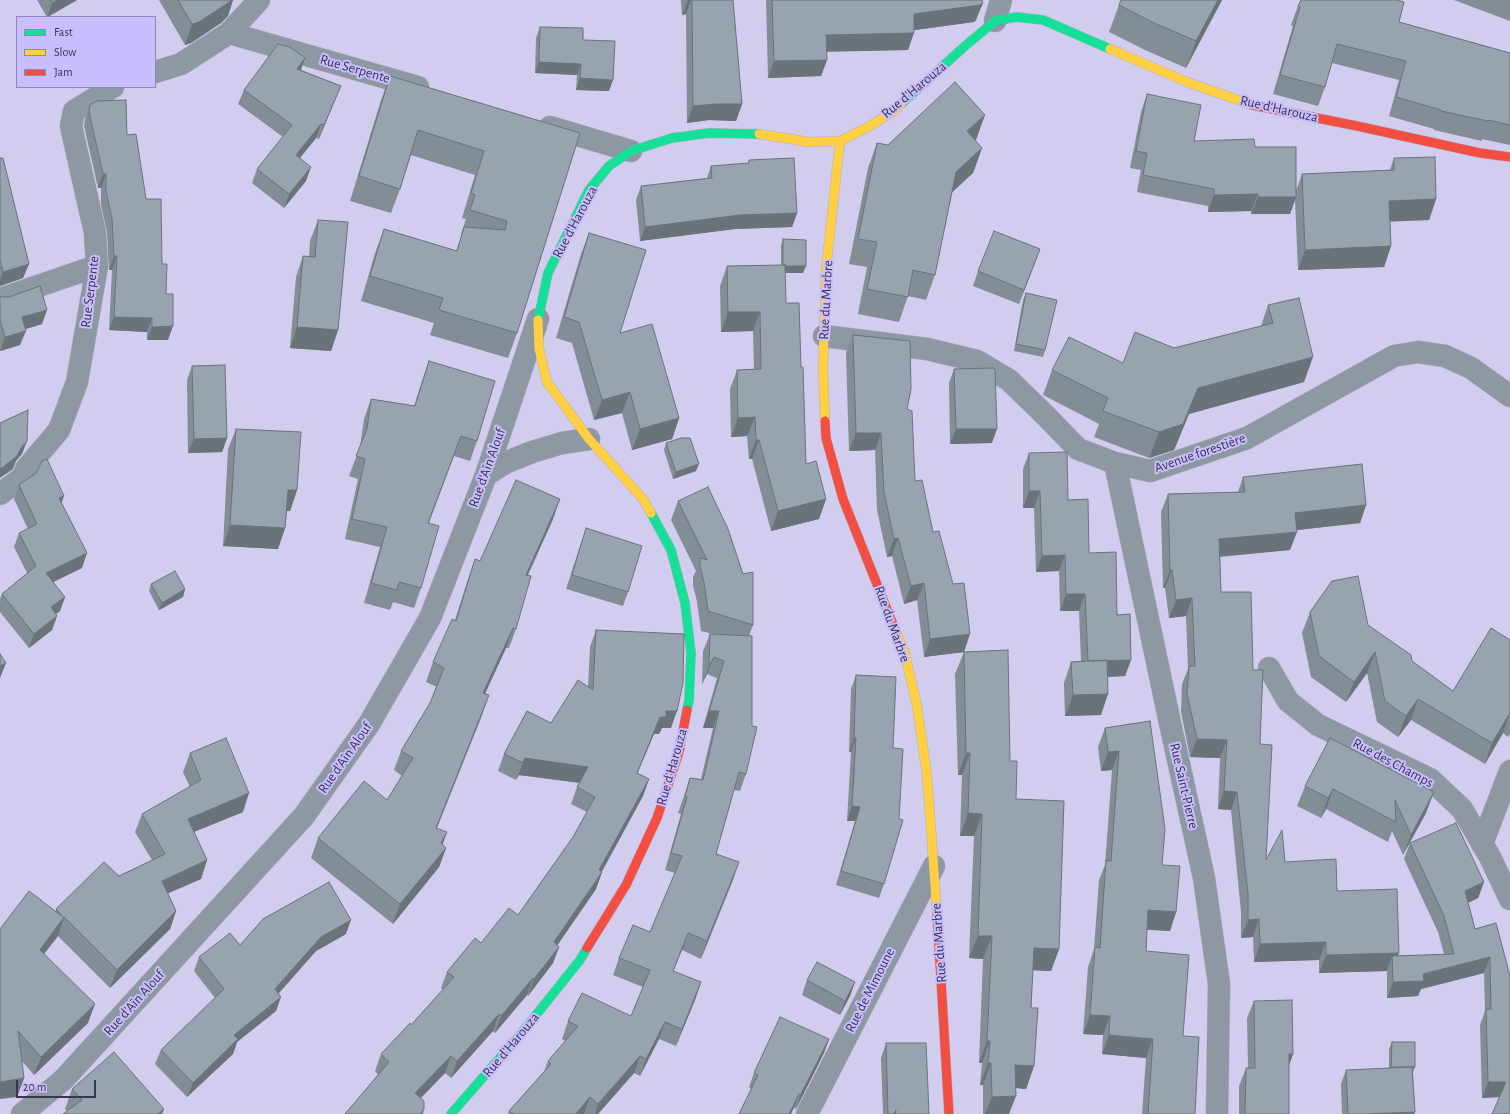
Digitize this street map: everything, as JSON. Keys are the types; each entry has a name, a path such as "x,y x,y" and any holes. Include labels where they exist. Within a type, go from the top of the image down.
{"street":[{"path":"156,72 181,64 229,33 259,0"},
{"path":"995,21 1001,0"},
{"name":"Rue d'Harouza","path":"451,1114 520,1035 580,960 626,885 657,818 679,752 689,702 691,653 685,603 671,550 642,499 589,439 547,382 539,349 538,318 548,273 589,190 609,166 631,151 672,138 709,133 756,134 809,142 840,141 870,126 895,110 995,21 1016,16 1043,20 1187,82 1253,106 1357,126 1480,153 1510,157"},
{"name":"Rue Serpente","path":"229,33 439,94"},
{"name":"Rue Serpente","path":"0,494 23,478 26,470 59,430 77,382 96,266 95,232 71,126 74,111 111,88"},
{"path":"531,121 631,151"},
{"name":"Rue du Marbre","path":"840,141 826,269 822,369 826,438 843,499 906,654 917,706 927,775 949,1114"},
{"path":"0,299 96,266"},
{"name":"Rue d'Aïn Alouf","path":"22,1114 64,1080 304,816 369,724 430,618 486,475 538,318"},
{"name":"Avenue forestière","path":"824,336 927,349 977,361 1009,380 1078,449 1115,463 1150,471 1248,438 1394,356 1418,352 1445,356 1471,368 1510,396"},
{"path":"486,475 507,462 532,452 562,443 589,439"},
{"name":"Rue Saint-Pierre","path":"1115,463 1204,878 1219,984 1217,1114"},
{"name":"Rue des Champs","path":"1269,668 1288,701 1318,725 1430,779 1462,809 1510,899"},
{"path":"1482,844 1510,771"},
{"name":"Rue de Mimoune","path":"807,1114 934,866"}],"building":[{"path":"50,0 58,0 52,3"},
{"path":"178,0 231,0 199,22 192,24"},
{"path":"692,0 733,0 742,104 693,106"},
{"path":"772,0 982,0 983,3 980,5 914,14 914,33 826,35 827,60 774,61"},
{"path":"1121,0 1218,0 1196,41 1154,23 1119,5"},
{"path":"1301,0 1397,0 1404,2 1399,22 1510,53 1510,125 1441,111 1396,97 1406,61 1337,44 1325,87 1280,75 1300,7 1298,6"},
{"path":"540,27 583,28 583,40 615,41 613,80 580,78 581,64 539,62"},
{"path":"278,44 290,47 305,58 297,69 341,86 324,125 321,124 296,155 311,167 289,194 257,169 292,125 244,90"},
{"path":"390,76 580,133 517,333 439,310 443,298 370,276 384,229 457,251 464,227 505,230 507,221 470,210 475,195 471,193 484,151 418,130 400,189 359,176"},
{"path":"955,82 985,115 967,131 982,148 956,172 935,275 913,270 908,297 867,289 877,242 858,239 877,143 888,145"},
{"path":"1147,94 1201,105 1194,141 1254,139 1255,147 1296,147 1296,197 1258,197 1258,194 1214,195 1214,189 1143,175 1147,153 1136,151"},
{"path":"126,100 127,135 136,134 146,199 161,199 162,264 167,264 166,294 173,294 173,326 152,327 152,318 114,317 117,256 114,256 112,219 106,191 106,174 103,174 89,112 90,105 97,101"},
{"path":"1435,157 1436,199 1389,201 1391,246 1305,250 1302,174 1394,170 1394,158"},
{"path":"0,158 3,158 29,264 3,272 0,260"},
{"path":"794,158 797,213 740,215 645,227 641,186 712,178 711,166 749,163 749,160"},
{"path":"318,220 348,222 338,330 297,327 303,256 315,257"},
{"path":"994,231 1040,249 1024,290 978,271"},
{"path":"589,233 646,250 620,333 652,324 679,418 640,429 630,392 602,400 579,322 564,317"},
{"path":"783,239 806,240 806,266 783,265"},
{"path":"785,265 786,303 799,303 801,367 803,367 806,464 816,461 826,499 778,511 759,440 756,440 755,417 738,418 737,370 761,369 760,312 728,312 727,266"},
{"path":"40,286 47,310 22,317 26,331 5,337 0,320 0,296 9,297"},
{"path":"1026,293 1057,300 1045,350 1016,344"},
{"path":"1299,298 1313,357 1198,388 1183,424 1159,432 1103,411 1108,398 1052,370 1069,337 1123,363 1135,332 1174,348 1273,323 1268,305"},
{"path":"853,335 910,341 911,389 907,409 912,411 915,481 922,480 933,532 939,531 953,584 964,583 970,634 930,639 924,583 911,586 898,538 894,539 884,492 881,433 856,433"},
{"path":"429,361 495,381 477,441 461,436 428,523 439,526 421,588 399,582 397,590 371,583 387,527 352,519 365,459 356,456 367,429 371,399 415,406"},
{"path":"225,365 227,438 194,439 192,366"},
{"path":"954,369 995,369 997,429 956,429"},
{"path":"28,410 27,441 17,456 0,468 0,423"},
{"path":"236,429 301,432 297,490 288,490 285,528 230,525"},
{"path":"681,438 690,438 699,464 676,472 666,443"},
{"path":"1067,452 1068,500 1088,499 1089,553 1116,552 1117,615 1130,614 1131,660 1088,661 1085,594 1066,594 1065,555 1042,556 1040,491 1029,491 1029,453"},
{"path":"47,459 64,496 59,498 87,553 46,573 65,597 51,607 57,616 34,634 2,594 36,566 19,533 37,524 19,485 36,473 42,461"},
{"path":"1362,464 1366,505 1295,513 1297,532 1219,539 1221,592 1251,592 1253,670 1263,670 1260,744 1272,745 1266,860 1282,830 1285,862 1336,859 1337,891 1397,889 1399,953 1326,955 1326,942 1260,944 1259,919 1248,920 1248,894 1237,792 1224,791 1227,740 1197,739 1187,694 1189,666 1195,666 1192,598 1176,600 1172,570 1170,570 1168,494 1245,492 1243,477"},
{"path":"516,480 560,499 526,575 531,576 516,629 513,628 483,693 489,695 436,828 447,832 441,843 446,848 400,904 318,838 364,781 387,800 413,758 401,751 430,703 444,668 433,662 452,619 456,621 475,559 480,561"},
{"path":"708,487 728,529 743,574 753,572 753,625 708,611 700,558 707,560 678,501"},
{"path":"586,528 642,546 628,592 572,575"},
{"path":"175,571 185,589 162,603 151,584"},
{"path":"1358,576 1368,625 1411,655 1412,661 1453,691 1491,628 1510,640 1510,713 1492,743 1418,699 1406,716 1385,701 1375,652 1354,682 1319,656 1310,612 1332,581"},
{"path":"596,630 684,634 683,683 677,711 666,711 666,717 660,717 637,773 649,779 599,870 602,872 554,942 559,947 534,979 533,978 501,1016 499,1014 457,1061 451,1056 415,1093 424,1101 424,1109 420,1114 345,1114 389,1062 381,1054 410,1023 411,1025 454,977 447,972 475,938 481,943 509,908 518,915 573,837 595,797 577,787 588,767 525,758 523,763 504,754 527,711 551,723 578,680 593,690"},
{"path":"710,634 752,636 752,726 757,727 746,774 739,772 716,854 739,862 707,941 688,933 673,971 701,982 682,1029 665,1022 646,1059 640,1056 598,1104 590,1097 576,1114 513,1114 509,1111 551,1064 548,1061 578,1026 568,1021 582,993 631,1016 650,970 619,958 633,925 650,932 682,856 671,853 687,797 685,796 690,778 703,780 719,711 709,711 724,661 714,657 709,666"},
{"path":"1008,650 1010,761 1017,761 1016,799 1064,801 1059,949 1034,948 1031,1008 1038,1008 1034,1066 1015,1065 1016,1096 992,1097 991,1063 988,1063 990,1041 987,1041 992,936 978,936 982,814 968,813 970,753 966,753 964,652"},
{"path":"0,654 6,663 0,666"},
{"path":"1107,660 1108,694 1073,695 1071,662"},
{"path":"856,675 896,677 893,748 903,749 899,819 903,820 884,884 841,871 860,807 852,806 856,738 854,738"},
{"path":"1150,721 1165,829 1162,865 1180,866 1176,912 1148,910 1146,951 1189,955 1183,1036 1199,1037 1195,1114 1148,1114 1153,1039 1109,1035 1110,1016 1090,1015 1095,947 1100,948 1106,860 1111,861 1119,751 1108,752 1105,728"},
{"path":"226,738 249,793 188,819 207,860 162,881 176,911 117,970 64,917 40,950 95,1004 41,1057 18,1031 24,1078 0,1082 0,929 29,891 63,917 56,909 104,862 119,876 165,854 142,814 201,780 190,753"},
{"path":"1330,738 1434,792 1411,835 1395,800 1396,822 1333,789 1328,798 1305,786"},
{"path":"1456,823 1484,882 1465,891 1475,929 1496,923 1510,976 1510,1114 1492,1114 1506,1082 1488,1082 1486,1009 1491,1009 1490,957 1423,974 1424,981 1393,982 1392,956 1454,954 1444,916 1410,843"},
{"path":"329,882 351,920 321,937 275,989 281,997 234,1035 238,1039 193,1083 161,1050 224,989 199,957 230,933 240,945 263,919"},
{"path":"817,962 855,982 845,1001 807,980"},
{"path":"1292,1000 1293,1054 1289,1054 1289,1114 1245,1114 1246,1068 1255,1068 1254,1001"},
{"path":"780,1017 829,1039 789,1114 739,1114 758,1075 754,1073"},
{"path":"1392,1042 1415,1042 1415,1067 1391,1067"},
{"path":"886,1043 926,1043 929,1114 895,1114 896,1110 894,1114 888,1114"},
{"path":"114,1052 164,1109 158,1114 63,1114 82,1100 72,1089"},
{"path":"1412,1067 1415,1112 1348,1114 1346,1070"}],"traffic: fast":[{"path":"901,104 995,21 1016,17 1043,20 1110,49"},
{"path":"538,320 548,273 589,190 609,166 631,151 672,138 709,133 759,134"},
{"path":"651,513 671,550 685,603 691,653 689,701 687,710"},
{"path":"451,1114 520,1035 580,960 587,948"}],"traffic: slow":[{"path":"1110,49 1187,82 1252,105"},
{"path":"759,134 809,142 840,141 870,126 895,110 901,104"},
{"path":"825,421 823,369 826,269 840,141"},
{"path":"538,320 539,349 547,382 589,439 643,499 651,513"},
{"path":"896,632 905,654 917,706 927,775 937,913"}],"traffic: jam":[{"path":"1252,105 1480,153 1510,157"},
{"path":"825,421 826,438 843,499 896,632"},
{"path":"587,948 626,885 657,818 679,752 687,710"},
{"path":"937,913 949,1114"}]}
